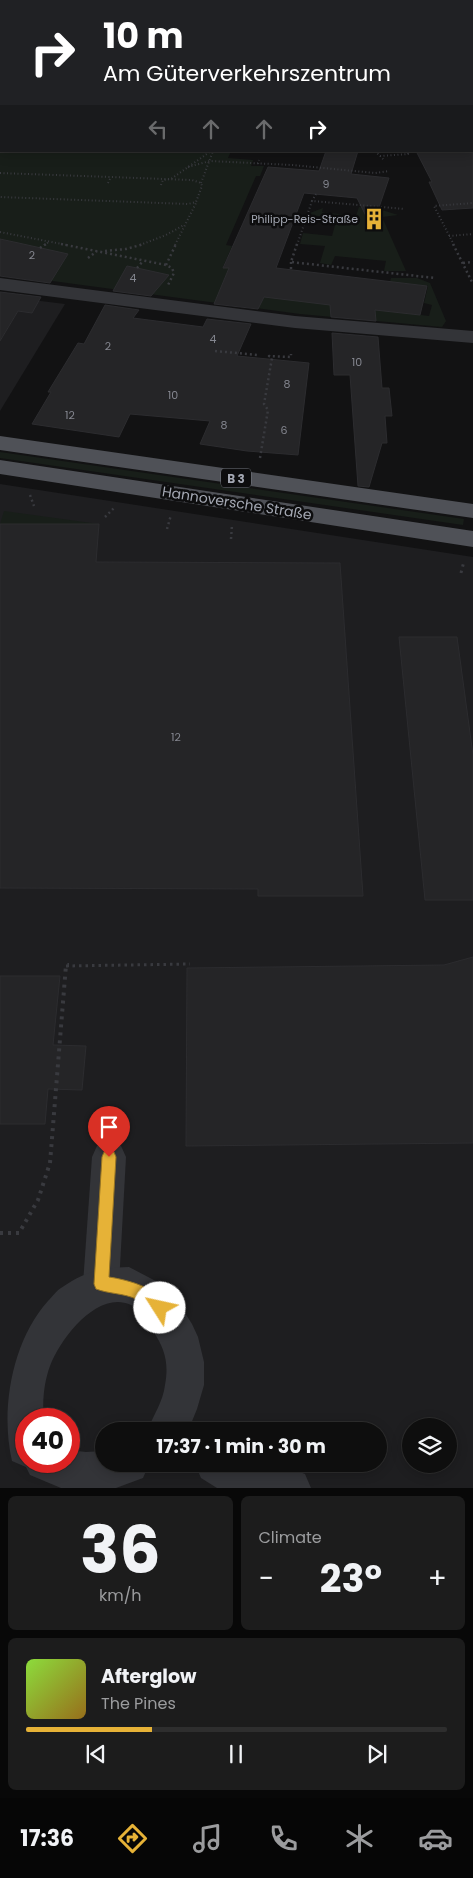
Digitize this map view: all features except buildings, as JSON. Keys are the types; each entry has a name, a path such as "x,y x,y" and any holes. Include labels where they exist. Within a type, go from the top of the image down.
{"main road":[{"name":"Hannoversche Straße","path":"0,443 473,511"},
{"name":"Hannoversche Straße","path":"0,467 473,539"}],"street":[{"path":"0,284 272,319 409,333 473,337"},
{"path":"101,1284 109,1157"},
{"path":"15,1433 2,1412 2,1374 5,1356 13,1339 25,1320 41,1304 60,1293 80,1286 101,1284 123,1287 143,1295 160,1308 174,1324 183,1344 187,1367 185,1390 181,1405 172,1422"},
{"path":"80,1473 102,1472"},
{"path":"228,1472 235,1476 291,1488"}],"path":[{"path":"163,180 171,179 210,152"},
{"path":"0,232 166,266 196,202 212,152"},
{"path":"376,152 384,160"},
{"path":"380,156 408,154 407,152"},
{"path":"258,164 259,160"},
{"path":"188,167 210,161 292,165 375,173 389,171"},
{"path":"0,173 192,180 201,183"},
{"path":"8,179 12,173"},
{"path":"60,181 64,176"},
{"path":"108,183 111,177"},
{"path":"161,185 163,180"},
{"path":"290,269 305,221 316,194"},
{"path":"0,197 87,202 188,204 196,202"},
{"path":"312,201 405,209"},
{"path":"473,203 434,206 473,284"},
{"path":"289,219 305,221"},
{"path":"88,258 96,251 108,252 169,235 184,225"},
{"path":"449,236 473,234"},
{"path":"40,248 49,242"},
{"path":"137,268 144,260"},
{"path":"291,262 435,278"},
{"path":"463,263 473,262"},
{"path":"215,351 258,355"},
{"path":"260,459 268,410 264,404 272,358 269,356 291,357 292,354"},
{"path":"0,1233 20,1233 38,1200 50,1163 66,965 190,964"}],"shaded area":[{"path":"0,152 231,152 228,158 253,160 251,166 264,166 260,176 256,176 226,245 232,246 223,267 229,268 220,290 429,316 432,305 424,303 428,286 390,282 391,278 417,278 430,283 446,321 442,327 300,314 0,274"},
{"path":"359,207 382,210 398,215 382,217 406,271 384,271 386,261 335,256 331,265 320,263 325,246 300,244 303,233 332,236 337,218 309,215 310,213 323,208 322,212 356,216"},
{"path":"0,296 65,304 0,411"},
{"path":"0,452 464,519 463,525 0,458"},
{"path":"0,484 473,557 473,1488 0,1488"},
{"path":"4,511 99,524 0,524"}],"place":[{"name":"Philipp-Reis-Straße","path":"374,219"}],"route":[{"path":"109,1157 101,1284 123,1287 143,1295 160,1308"}]}
